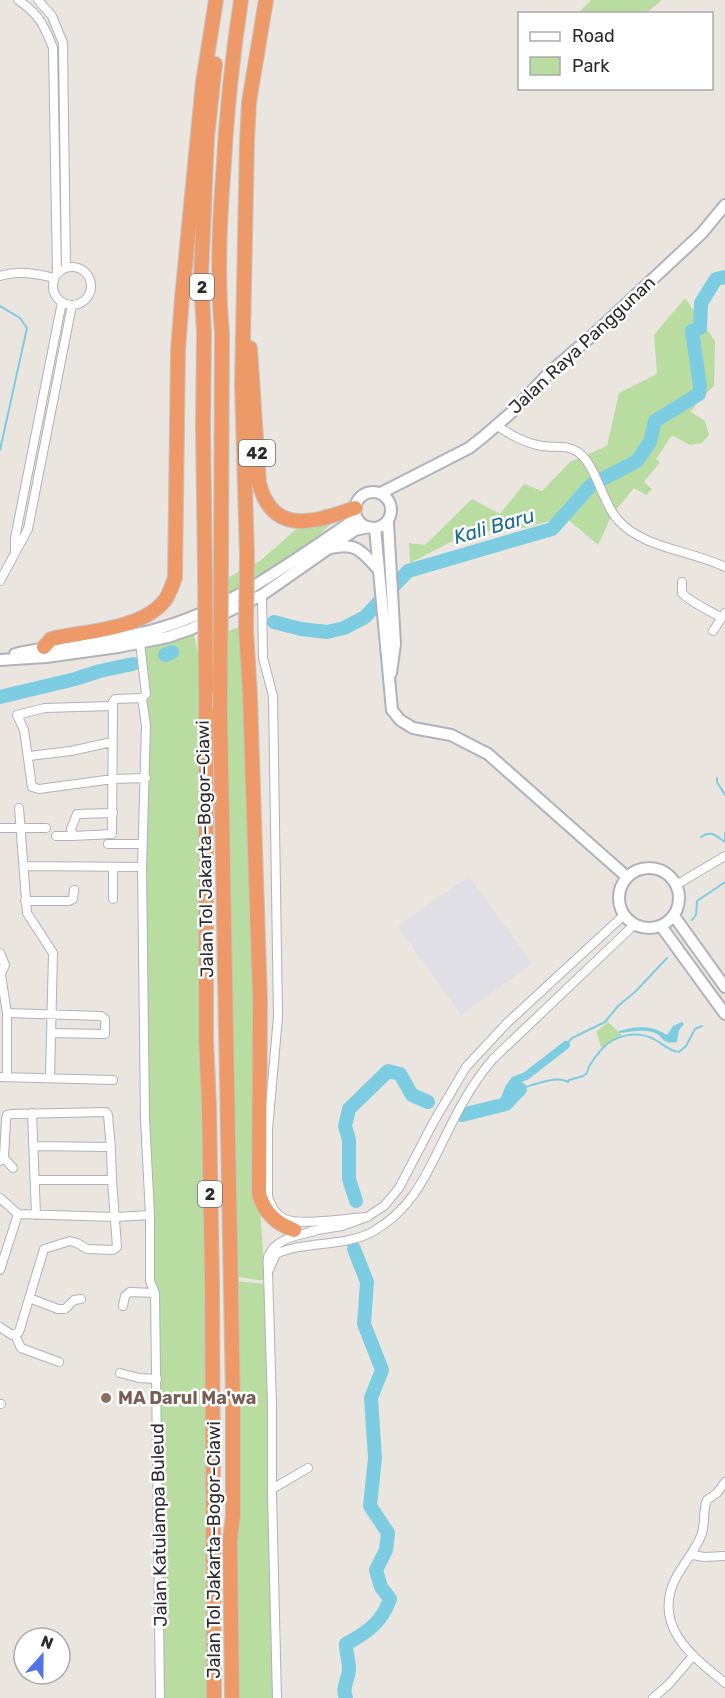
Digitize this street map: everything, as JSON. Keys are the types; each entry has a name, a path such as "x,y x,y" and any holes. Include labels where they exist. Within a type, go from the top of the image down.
{"highway":[{"path":"45,652 51,639 113,627 136,620 157,609 166,599 176,578 178,350 203,82 216,0"},
{"name":"Jalan Tol Jakarta–Bogor–Ciawi","path":"214,1698 212,1282 206,1038 204,333 201,278 207,138 223,0"},
{"name":"Jalan Tol Jakarta–Bogor–Ciawi","path":"232,1698 230,1540 233,1515 233,1399 220,710 222,333 220,219 226,129 242,0"},
{"name":"42","path":"266,0 249,102 242,384 247,555 246,629 260,1000 259,1194 271,1218 280,1225 294,1230"},
{"name":"42","path":"244,305 252,367 259,483 262,498 275,512 302,522 356,513"}],"street":[{"path":"0,276 10,273 35,273 56,276 71,267 82,270 89,278 90,294 78,304 72,305 62,302 54,294 56,276 52,48 44,22 18,0"},
{"path":"38,0 51,16 63,43 66,268"},
{"path":"54,81 64,81"},
{"name":"Jalan Raya Panggunan","path":"381,493 469,448 702,233 725,205"},
{"path":"15,551 15,538 62,302"},
{"path":"0,581 28,529 72,305"},
{"path":"496,425 509,434 534,444 562,446 576,451 582,455 616,517 630,531 656,543 725,567"},
{"path":"372,528 362,525 356,513 360,497 364,493 376,491 386,496 391,505 388,523 395,644 389,691"},
{"path":"0,659 45,652 168,626 238,595 356,513"},
{"path":"45,652 140,647 191,629 262,595 356,530 388,523"},
{"path":"372,528 379,573 392,711 400,720 413,728 451,735 488,754 627,877"},
{"path":"326,549 342,545 356,548 379,573"},
{"path":"682,582 682,593 687,599 724,615 713,631"},
{"path":"262,595 263,658 273,696 278,1017 268,1129 268,1197 272,1208 278,1215 294,1222 367,1217"},
{"path":"0,1198 18,1214 116,1217 150,1215 145,1119 142,867 146,726 140,647"},
{"path":"56,836 110,836 113,813 112,706 114,699 144,696"},
{"path":"112,706 45,708 17,715 24,730 32,787 36,789 113,779 146,778"},
{"path":"29,756 70,751 112,742"},
{"path":"19,808 27,913 53,952 50,1078"},
{"path":"73,836 71,829 77,814 113,813"},
{"path":"0,828 46,828"},
{"path":"108,844 142,844"},
{"path":"676,885 725,856"},
{"path":"24,866 142,867"},
{"path":"113,867 113,899"},
{"path":"649,868 665,873 676,885 679,900 674,916 661,926 643,928 624,915 619,894 627,877 634,872 649,868"},
{"path":"25,901 69,901 72,899 74,890"},
{"path":"277,1698 268,1257 275,1247 287,1239 342,1226 367,1217 384,1206 399,1188 456,1081 479,1052 506,1024 624,915"},
{"path":"674,916 725,987"},
{"path":"268,1272 276,1254 288,1249 348,1240 372,1232 397,1216 418,1189 472,1086 492,1059 635,924"},
{"path":"661,926 725,1014"},
{"path":"0,953 5,965 0,976 7,1013 3,1077 112,1080"},
{"path":"7,1013 102,1017 105,1019 106,1032 102,1035 51,1033"},
{"path":"13,1168 1,1157 7,1116 32,1113 106,1112 108,1115 118,1243 116,1249 87,1249 70,1241 45,1249 19,1332 15,1335"},
{"path":"32,1113 36,1215"},
{"path":"34,1146 108,1147 111,1149"},
{"path":"418,1154 432,1161"},
{"path":"35,1180 112,1180"},
{"path":"0,1270 18,1214"},
{"name":"Jalan Katulampa Buleud","path":"150,1215 150,1281 155,1293 157,1379 160,1698"},
{"path":"294,1230 315,1231"},
{"path":"123,1306 125,1296 130,1292 155,1293"},
{"path":"29,1299 58,1309 65,1309 74,1300 81,1299"},
{"path":"0,1328 15,1335 21,1348 59,1362"},
{"path":"120,1373 146,1380 157,1379"},
{"path":"272,1489 308,1468"},
{"path":"725,1482 717,1493 707,1500 703,1533 693,1555 682,1567 673,1584 670,1600 670,1611 677,1638 693,1656 725,1683"},
{"path":"693,1555 725,1556"},
{"path":"653,1698 669,1684 693,1656"}],"shaded area":[{"path":"469,876 532,964 461,1015 398,926"}],"green space":[{"path":"591,0 662,0 647,12 579,12"},
{"path":"685,298 715,341 714,386 698,401 691,412 705,421 709,435 702,443 690,445 672,435 656,459 660,462 644,482 652,489 646,495 634,488 612,515 598,545 565,517 523,528 468,533 410,563 409,543 425,545 472,499 500,514 524,484 542,491 570,462 607,446 619,393 657,374 654,335"},
{"path":"325,508 339,517 266,582 228,599 227,578 260,561 304,522"},
{"path":"190,617 206,690 214,1698 158,1698 155,1293 150,1281 142,707 146,693 138,633"},
{"path":"247,624 259,1194 265,1280 235,1277 220,634"},
{"path":"608,1022 622,1035 602,1048 596,1032"},
{"path":"235,1281 267,1284 277,1698 232,1698"}],"water":[{"path":"682,1022 684,1024 679,1030 677,1042 672,1043 648,1031 619,1033 626,1029 644,1027 667,1035 673,1026"}],"waterway":[{"name":"Kali Baru","path":"274,622 301,629 327,632 344,628 365,617 408,571 552,529 591,485 637,461 650,442 655,421 699,394 700,386 692,331 700,328 701,303 716,279 725,277"},
{"path":"0,306 20,318 27,328 0,450"},
{"name":"Kali Baru","path":"165,655 172,652"},
{"name":"Kali Baru","path":"0,697 133,664"},
{"path":"717,778 725,795"},
{"path":"725,833 725,842"},
{"path":"701,837 711,834 725,842"},
{"path":"692,920 696,915 697,901 725,882"},
{"path":"566,1045 572,1038 605,1022 667,958"},
{"path":"520,1089 551,1080 568,1082 583,1076 607,1044 626,1035 647,1036 679,1052 686,1046 695,1029 702,1026"},
{"path":"502,1106 515,1080 526,1076 566,1045"},
{"path":"356,1201 349,1179 349,1140 345,1126 349,1109 388,1071 400,1074 412,1095 428,1102"},
{"path":"462,1115 506,1104 520,1089"},
{"path":"346,1698 344,1691 349,1673 346,1644 373,1626 383,1614 390,1599 381,1587 376,1570 386,1550 388,1533 370,1506 375,1458 371,1398 382,1370 364,1324 367,1282 354,1249"}],"place":[{"name":"MA Darul Ma'wa","path":"106,1398"}]}
